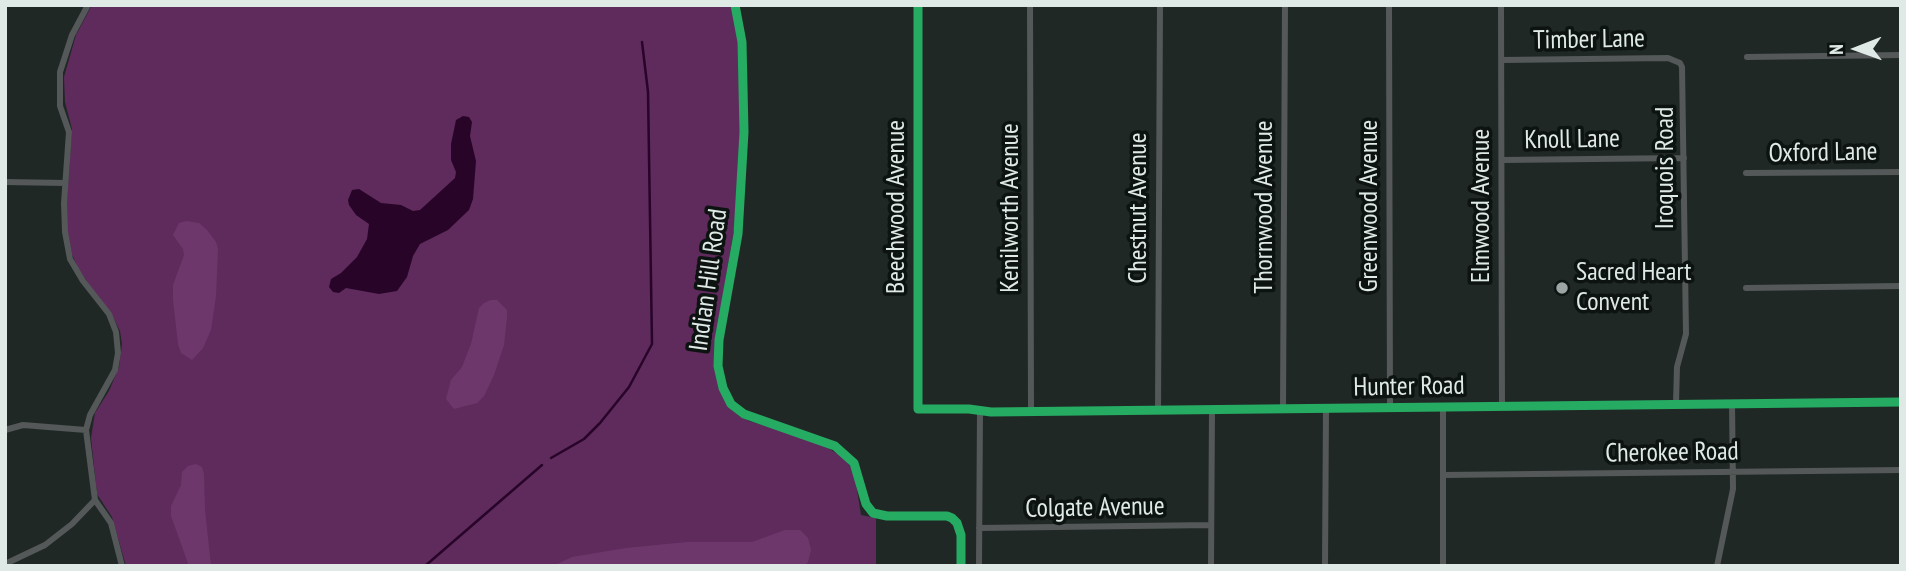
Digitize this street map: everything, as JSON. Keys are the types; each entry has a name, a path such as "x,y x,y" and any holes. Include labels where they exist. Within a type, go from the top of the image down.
{"street":[{"path":"88,5 69,42 60,72 60,106 69,132 65,232 70,260 109,314 118,342 115,370 90,415 86,430 95,500 111,523 122,566"},
{"name":"Indian Hill Road","path":"735,5 742,42 744,133 738,234 719,341 718,366 723,388 732,404 744,414 824,441 841,452 854,463 866,504 873,513 879,516 952,518 961,535 961,566"},
{"name":"Beechwood Avenue","path":"918,5 918,409"},
{"name":"Kenilworth Avenue","path":"1030,5 1031,412"},
{"name":"Chestnut Avenue","path":"1158,410 1160,5"},
{"name":"Thornwood Avenue","path":"1283,409 1285,5"},
{"name":"Greenwood Avenue","path":"1389,5 1390,408"},
{"name":"Elmwood Avenue","path":"1502,5 1502,407"},
{"path":"1747,57 1901,55"},
{"name":"Timber Lane","path":"1502,60 1668,58 1676,61"},
{"name":"Iroquois Road","path":"1676,61 1684,72 1686,334 1677,368 1676,403"},
{"name":"Knoll Lane","path":"1502,160 1684,158"},
{"name":"Oxford Lane","path":"1746,173 1901,172"},
{"path":"5,182 65,183"},
{"path":"1746,288 1901,286"},
{"name":"Hunter Road","path":"918,409 1031,412 1901,402"},
{"path":"1717,566 1734,472 1732,403"},
{"path":"1443,408 1443,566"},
{"path":"1325,566 1326,409"},
{"path":"1211,566 1212,410"},
{"path":"979,566 981,411"},
{"path":"5,430 23,425 86,430"},
{"name":"Cherokee Road","path":"1443,475 1901,470"},
{"path":"5,564 45,545 72,524 95,500"},
{"name":"Colgate Avenue","path":"979,528 1211,526"}],"shaded area":[{"path":"92,5 731,5 739,47 742,123 737,211 716,338 718,386 729,407 739,416 816,441 843,457 855,477 861,515 876,518 876,566 126,566 112,517 97,494 91,438 95,413 109,391 119,367 122,344 120,331 110,311 77,266 67,231 72,129 65,102 64,77 76,35"},
{"path":"463,116 469,117 472,122 470,136 476,161 473,199 469,210 448,230 420,244 413,256 407,277 397,291 379,294 346,288 339,293 333,292 329,287 331,279 357,257 367,239 369,224 356,215 349,205 352,190 359,189 381,203 401,205 413,211 420,210 455,178 451,144 456,120"},
{"path":"179,223 199,223 207,230 218,249 211,330 203,348 192,360 181,353 178,344 173,300 173,285 184,255 173,235"},
{"path":"491,300 497,300 507,310 504,345 494,375 484,396 477,403 454,409 446,399 451,380 462,367 471,344 479,308"},
{"path":"196,464 202,467 204,474 211,566 189,566 171,516 171,506 181,485 182,472 188,466"},
{"path":"785,530 800,530 808,538 811,550 804,566 553,566 572,557 626,548 687,542 752,542"}],"waterway":[{"path":"551,458 584,439 600,423 629,387 652,344 648,92 642,42"},
{"path":"425,566 542,465"}],"cycle path":[{"path":"735,5 742,42 744,132 738,234 719,340 718,366 723,388 731,404 744,414 835,446 854,463 866,504 873,513 887,516 952,518 961,535 961,566"},
{"path":"918,5 918,409 991,412 1901,402"}],"place":[{"name":"Sacred Heart Convent","path":"1562,288"}]}
